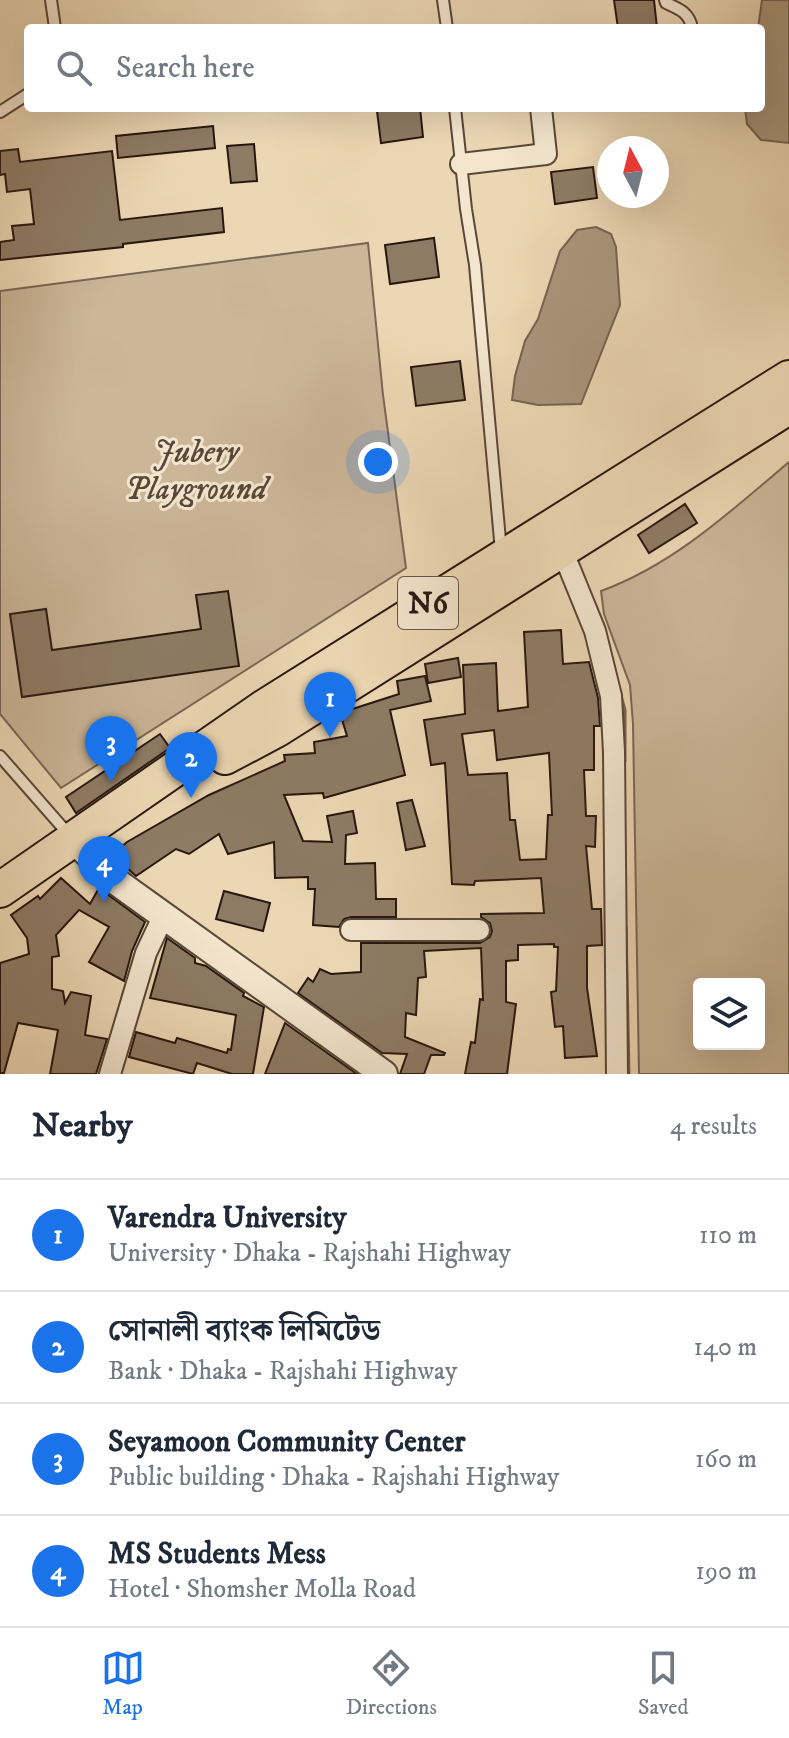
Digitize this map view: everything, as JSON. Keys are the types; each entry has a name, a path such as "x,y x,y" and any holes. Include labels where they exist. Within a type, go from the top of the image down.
{"highway":[{"name":"N6","path":"74,840 276,730 789,378"},
{"name":"N6","path":"0,890 263,708 502,557 557,538 789,406"}],"street":[{"path":"461,164 546,154 541,112"},
{"path":"557,538 595,631 611,696 617,1074"},
{"path":"74,840 114,880 163,917 384,1074"},
{"path":"110,1074 146,953 163,917"},
{"path":"351,930 479,930"}],"lane":[{"path":"51,0 54,24"},
{"path":"443,0 446,24"},
{"path":"665,0 683,11 691,24"},
{"path":"0,112 24,97"},
{"path":"455,112 475,265 502,557"},
{"path":"0,756 74,840"}],"green space":[{"name":"Jubery Playground","path":"368,243 383,395 406,568 61,788 0,714 0,291"},
{"path":"789,462 789,1074 639,1074 630,685 604,614 601,591 653,567 723,517"}],"shaded area":[{"path":"762,0 789,0 789,143 761,140 747,124 746,112 765,112 765,24 759,24"},
{"path":"596,227 611,234 616,247 620,305 581,404 538,405 512,400 525,341 538,319 560,251 577,230"}],"building":[{"path":"614,0 654,0 657,24 617,24"},
{"path":"377,112 420,112 423,137 381,143"},
{"path":"213,126 215,148 118,158 116,136"},
{"path":"254,144 257,181 231,183 227,146"},
{"path":"18,149 20,162 112,151 120,220 222,208 224,232 0,260 0,242 14,240 12,226 34,224 30,189 7,192 5,174 0,175 0,151"},
{"path":"593,167 597,198 555,204 551,172"},
{"path":"434,238 439,277 390,284 385,245"},
{"path":"460,361 465,400 416,406 411,367"},
{"path":"685,504 697,523 649,553 638,535"},
{"path":"228,591 239,666 22,697 10,614 46,609 52,650 201,629 196,595"},
{"path":"561,630 563,664 589,662 598,698 600,726 594,726 594,770 584,770 586,816 596,816 595,847 586,846 592,909 601,909 602,945 587,946 587,988 597,1056 565,1058 563,1026 555,1027 551,992 556,991 558,947 554,944 518,945 518,960 506,961 506,1002 516,1004 507,1074 465,1074 471,1042 475,1043 480,999 483,1000 481,948 424,951 426,977 418,978 416,1015 406,1013 405,1037 445,1053 431,1055 424,1074 400,1074 407,1054 382,1053 298,993 308,978 313,982 320,969 331,974 361,972 361,943 480,943 490,937 492,931 490,923 481,914 544,913 541,878 475,881 474,885 452,884 445,763 431,765 424,720 465,714 463,665 496,663 498,711 528,707 524,632","holes":["494,730 497,760 549,753 552,815 548,815 546,859 520,860 515,820 510,820 507,773 468,775 462,734"]},
{"path":"458,658 461,677 428,683 425,664"},
{"path":"425,676 431,701 390,710 405,775 324,798 323,793 284,795 303,841 332,842 327,816 353,811 357,833 346,835 345,864 375,863 376,899 396,899 396,917 351,917 344,919 339,927 313,925 315,889 308,889 308,877 275,878 274,842 228,854 219,834 189,854 176,849 136,876 112,855 127,842 209,795 285,761 284,755 315,753 314,742 347,736 340,713 399,694 397,681"},
{"path":"160,734 170,748 76,813 66,797"},
{"path":"412,800 425,846 406,850 397,803"},
{"path":"61,878 90,904 99,888 145,922 132,951 124,981 89,962 109,927 79,910 56,935 59,956 52,957 52,989 63,991 65,1003 71,992 91,996 85,1035 107,1039 96,1074 50,1074 58,1030 18,1023 4,1073 0,1073 0,963 29,954 27,938 11,915 38,896 40,899"},
{"path":"224,891 270,903 263,931 216,919"},
{"path":"167,938 195,958 195,963 206,966 244,993 243,996 264,1007 253,1074 232,1074 197,1063 193,1074 129,1057 136,1032 175,1043 177,1038 227,1053 228,1049 231,1050 236,1015 150,998"},
{"path":"285,1023 357,1074 265,1074"}],"waterway":[{"path":"620,696 624,710 624,761"},
{"path":"625,927 628,1074"}],"place":[{"name":"Varendra University","path":"330,738"},
{"name":"Seyamoon Community Center","path":"111,782"},
{"name":"সোনালী ব্যাংক লিমিটেড","path":"191,798"},
{"name":"MS Students Mess","path":"104,902"}]}
